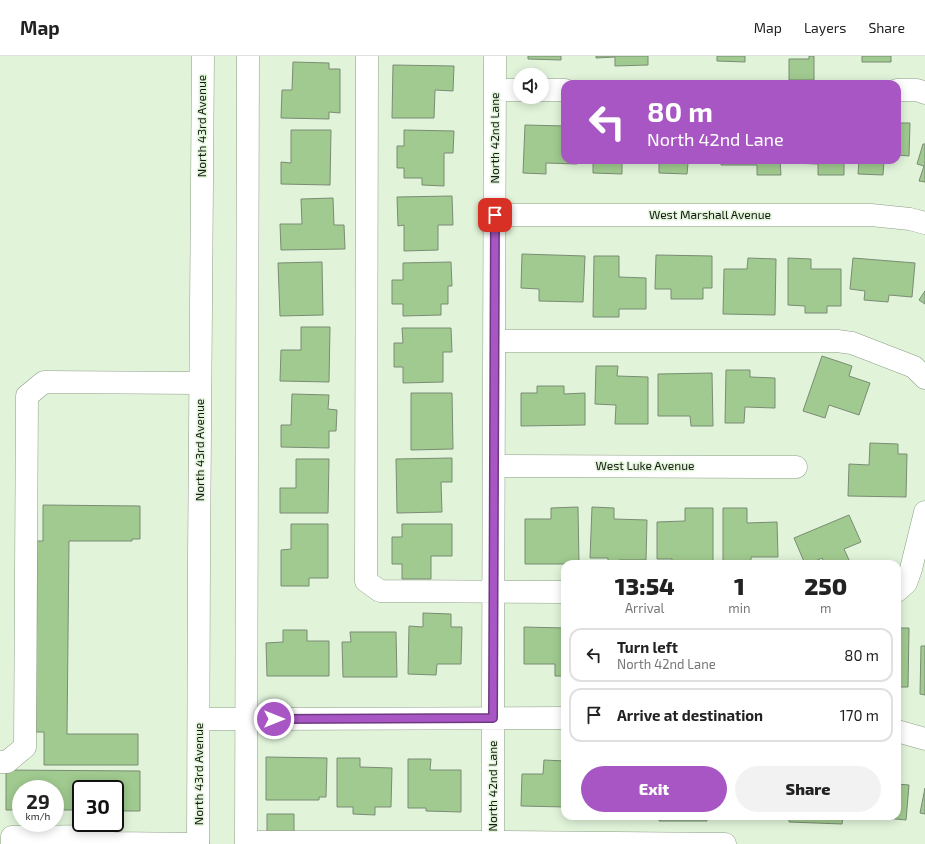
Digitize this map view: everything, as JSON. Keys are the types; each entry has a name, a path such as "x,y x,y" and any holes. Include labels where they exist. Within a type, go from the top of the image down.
{"street":[{"name":"North 43rd Avenue","path":"198,844 203,56"},
{"path":"248,56 246,843 725,844"},
{"path":"367,56 366,581 380,591 561,592"},
{"name":"North 42nd Lane","path":"493,843 495,56"},
{"path":"495,90 513,90"},
{"path":"549,90 561,90"},
{"path":"901,90 917,90 925,93"},
{"name":"West Marshall Avenue","path":"495,215 871,215 910,219 925,223"},
{"path":"495,341 836,341 852,343 914,367 925,378"},
{"path":"0,762 7,762 25,748 27,396 44,382 200,383"},
{"name":"West Luke Avenue","path":"494,466 796,467"},
{"path":"901,587 906,583 911,569 925,512"},
{"path":"199,719 561,718"},
{"path":"901,732 925,738"},
{"path":"12,844 12,837 100,836 110,844 198,844"}],"building":[{"path":"528,56 561,56 561,60 528,59"},
{"path":"596,56 648,56 648,65 615,66 615,57 596,58"},
{"path":"717,56 745,56 745,62 717,61"},
{"path":"809,56 814,56 814,80 789,80 789,59 809,59"},
{"path":"862,56 891,56 891,62 862,62"},
{"path":"293,62 329,63 329,69 340,69 340,113 329,112 329,119 281,118 282,90 292,90"},
{"path":"393,65 454,66 453,91 435,90 434,118 392,118"},
{"path":"901,123 910,123 909,156 901,155"},
{"path":"525,125 561,126 561,163 546,163 546,174 523,173"},
{"path":"291,130 331,130 330,185 281,184 281,162 291,163"},
{"path":"404,130 454,131 453,153 444,153 444,186 422,185 422,178 404,178 404,168 397,168 397,146 404,146"},
{"path":"923,144 925,144 925,182 919,181 924,166 917,164"},
{"path":"593,164 622,164 622,174 593,173"},
{"path":"659,164 688,164 687,174 659,173"},
{"path":"780,164 781,175 757,175 757,165 721,165"},
{"path":"818,164 844,164 844,175 818,175"},
{"path":"859,164 884,164 883,175 858,174"},
{"path":"452,196 453,225 438,225 438,250 404,251 404,225 398,226 397,197"},
{"path":"333,198 334,225 344,225 345,249 281,250 280,224 302,224 301,199"},
{"path":"522,254 585,256 583,302 539,301 539,289 521,288"},
{"path":"656,255 712,256 712,288 703,288 703,299 671,299 671,289 655,289"},
{"path":"594,256 619,256 619,277 646,278 646,309 619,309 619,317 593,317"},
{"path":"748,258 776,259 775,315 723,314 724,269 747,269"},
{"path":"788,258 811,259 811,269 841,269 841,306 827,306 827,313 805,313 805,306 788,305"},
{"path":"853,258 915,263 912,297 889,295 888,302 864,300 865,291 850,289"},
{"path":"322,262 323,315 280,316 278,263"},
{"path":"451,262 452,286 448,286 448,304 441,304 441,315 403,316 403,304 392,304 392,280 403,280 403,263"},
{"path":"925,291 925,304 919,300"},
{"path":"301,327 330,327 329,382 280,381 281,350 301,350"},
{"path":"402,328 451,328 452,352 443,352 443,382 403,383 403,367 394,367 394,343 403,343"},
{"path":"822,356 852,366 849,376 870,383 859,415 829,405 825,418 803,411"},
{"path":"596,366 618,366 617,376 648,377 648,424 615,424 616,405 595,404"},
{"path":"726,370 750,370 750,377 775,378 775,408 745,407 744,423 725,423"},
{"path":"712,373 713,426 691,426 690,416 658,416 658,374"},
{"path":"537,386 564,386 564,394 585,393 585,425 521,426 521,393 537,393"},
{"path":"411,393 452,393 453,449 411,450"},
{"path":"292,394 329,395 328,409 337,410 336,431 329,431 329,448 281,447 281,425 291,425"},
{"path":"870,443 898,444 898,454 907,454 906,497 848,496 849,464 869,465"},
{"path":"452,458 452,482 441,482 442,512 397,513 396,459"},
{"path":"296,459 329,459 328,513 280,513 280,488 296,488"},
{"path":"43,505 140,506 140,539 132,539 132,541 69,541 67,734 138,734 138,765 44,765 44,732 36,732 37,541 43,541"},
{"path":"578,507 579,560 561,560 561,564 525,564 525,519 551,519 551,508"},
{"path":"592,507 614,508 614,519 647,520 646,560 608,560 608,558 590,558"},
{"path":"685,508 713,508 713,560 657,559 657,522 685,521"},
{"path":"723,508 747,508 747,523 777,522 778,557 751,557 751,560 723,560"},
{"path":"849,515 861,542 844,549 849,560 823,560 822,558 818,560 803,560 794,538"},
{"path":"291,524 328,524 328,578 309,578 309,586 281,586 281,550 291,549"},
{"path":"402,524 452,524 452,556 431,556 431,579 402,579 402,564 392,564 392,537 402,537"},
{"path":"423,613 451,614 451,627 462,627 461,664 437,664 436,675 408,674 409,626 423,627"},
{"path":"524,627 561,628 561,676 555,676 555,664 524,664"},
{"path":"901,628 909,628 908,687 901,687"},
{"path":"283,630 307,630 307,641 329,641 329,676 267,676 266,643 283,642"},
{"path":"350,632 396,632 397,677 343,677 342,642 351,642"},
{"path":"921,646 925,646 925,695 920,694"},
{"path":"266,757 327,758 326,797 319,797 319,800 266,800"},
{"path":"337,758 360,758 360,767 392,768 391,807 375,807 375,815 353,814 353,807 337,807"},
{"path":"408,759 431,759 430,770 461,770 461,812 426,811 426,808 408,808"},
{"path":"544,760 561,761 561,807 521,806 522,774 543,774"},
{"path":"6,770 140,771 140,811 124,811 124,780 72,780 72,810 64,810 64,780 12,780 12,810 6,810"},
{"path":"901,784 909,785 906,820 901,820"},
{"path":"925,788 925,814 920,813"},
{"path":"267,814 294,814 294,834 267,834"},
{"path":"659,820 707,820 707,821"},
{"path":"789,820 842,820 842,824 789,822"}],"route":[{"path":"274,719 493,718 495,215"}]}
